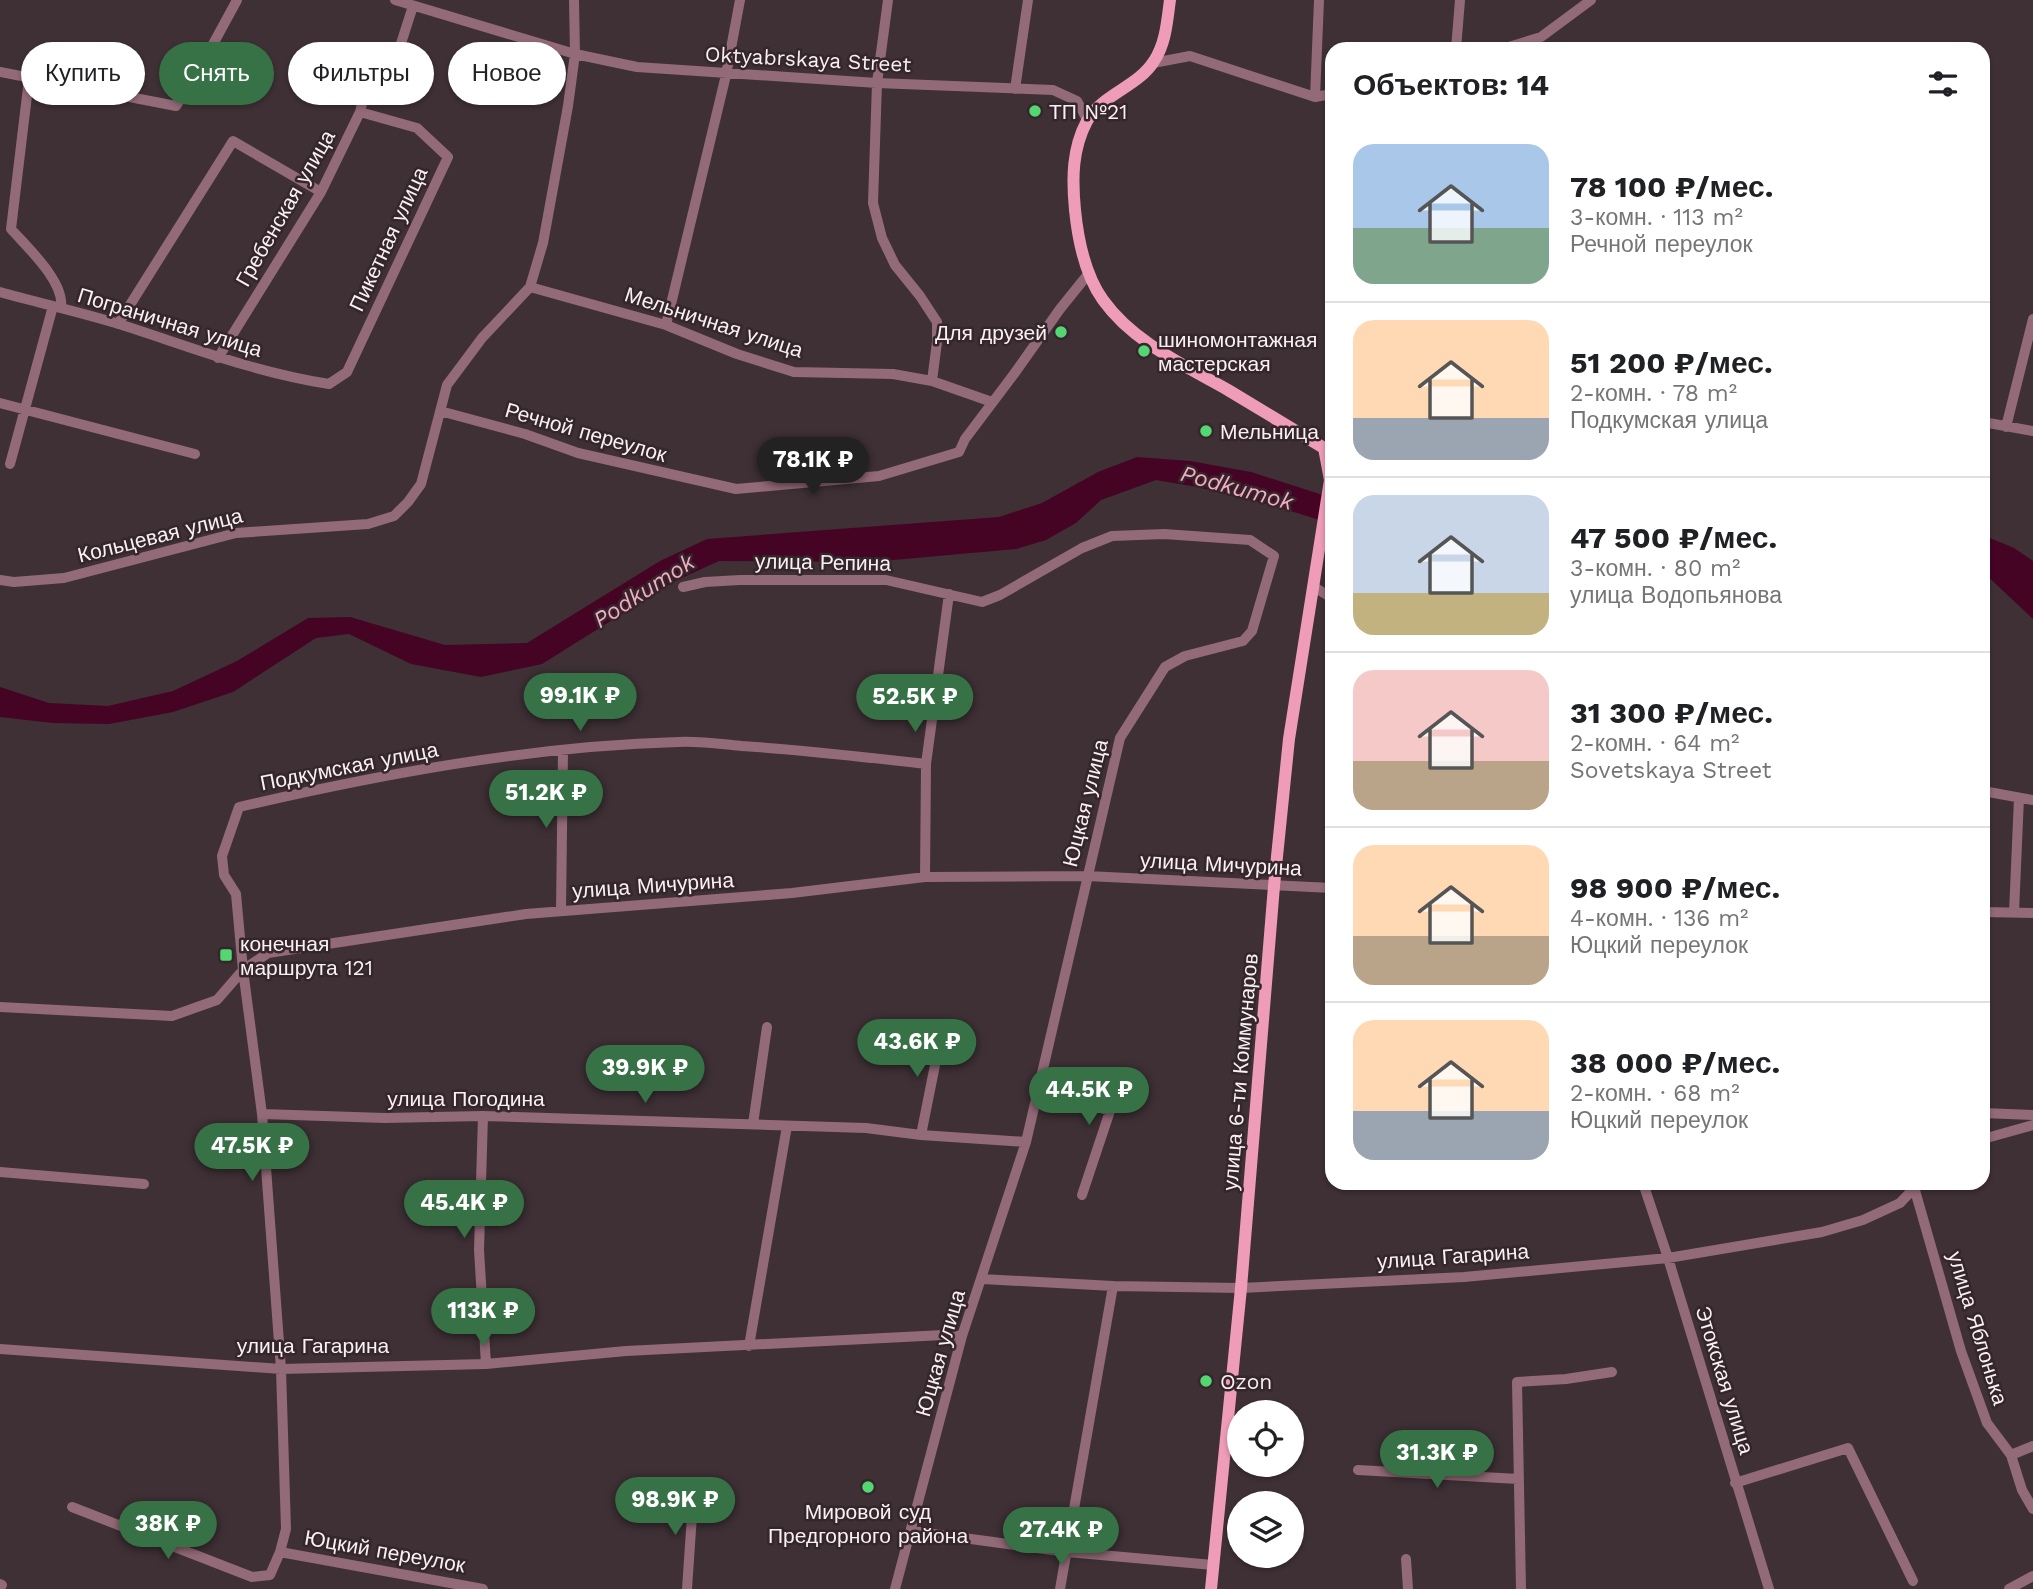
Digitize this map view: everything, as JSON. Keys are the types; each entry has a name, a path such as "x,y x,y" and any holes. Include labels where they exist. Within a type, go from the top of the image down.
{"main road":[{"path":"1170,0 1163,43 1153,63 1132,82 1101,103 1088,121 1076,150 1073,181 1080,243 1088,273 1102,299 1118,318 1148,343 1325,447"},
{"name":"улица 6-ти Коммунаров","path":"1211,1589 1241,1288 1289,738 1325,513"}],"street":[{"path":"145,100 176,106 193,81 237,0"},
{"name":"Oktyabrskaya Street","path":"395,0 575,54 637,67 726,75 1053,90 1077,101 1088,121"},
{"name":"Кольцевая улица","path":"0,580 14,582 64,578 236,533 368,524 394,516 421,484 447,385 482,338 530,287 543,243 559,167 575,54 574,0"},
{"path":"666,325 726,75 740,0"},
{"path":"888,0 877,83 873,203 882,239 895,265 937,322 932,381"},
{"path":"1014,89 1028,0"},
{"path":"1315,97 1319,0"},
{"path":"1457,42 1460,0"},
{"path":"1525,42 1541,37 1591,0"},
{"name":"Гребенская улица","path":"218,358 321,192 360,112 369,72 396,59 413,6"},
{"path":"1153,63 1190,56 1315,97 1325,95"},
{"path":"0,72 21,77"},
{"path":"10,464 22,414 26,411 57,307 63,298 45,267 11,229 26,105"},
{"name":"Пикетная улица","path":"329,384 346,372 448,157 417,128 360,112"},
{"path":"118,324 233,141 321,192"},
{"name":"Речной переулок","path":"440,411 526,434 578,453 736,489 879,476 959,452 965,439 1088,273"},
{"name":"Мельничная улица","path":"530,287 666,325 737,354 794,372 893,374 932,381 992,402"},
{"name":"Пограничная улица","path":"0,292 118,324 284,377 329,384"},
{"path":"2006,426 2033,319"},
{"path":"0,403 195,454"},
{"path":"1990,423 2033,431"},
{"name":"улица Репина","path":"683,587 705,582 740,580 886,580 982,602 1000,595 1082,548 1112,536 1164,534 1250,540 1274,556"},
{"name":"Юцкая улица","path":"895,1589 962,1336 1026,1142 1120,738 1164,667 1185,656 1243,641 1252,631 1274,556"},
{"path":"1314,587 1325,594"},
{"path":"925,877 926,764 949,594"},
{"name":"Подкумская улица","path":"243,970 236,894 224,875 222,856 239,807 348,782 563,750 681,741 926,764"},
{"path":"561,911 563,750"},
{"path":"1990,792 2033,800"},
{"path":"2014,912 2020,798"},
{"name":"улица Мичурина","path":"0,1007 172,1016 217,1000 243,970 268,953 526,914 780,894 925,877 1087,876 1325,888"},
{"path":"1990,912 2033,912"},
{"path":"72,1507 252,1577 270,1575 281,1552 286,1529 281,1369 262,1114 243,970"},
{"path":"753,1124 767,1027"},
{"path":"921,1135 942,1030"},
{"path":"1039,1088 1110,1111 1082,1195"},
{"name":"улица Погодина","path":"262,1114 386,1118 483,1116 866,1128 921,1135 1026,1142"},
{"path":"1990,1114 2033,1115"},
{"path":"483,1116 480,1251 486,1364"},
{"path":"1990,1137 2033,1125"},
{"path":"749,1346 787,1126"},
{"path":"0,1172 144,1184"},
{"name":"Этокская улица","path":"1645,1190 1769,1589"},
{"name":"улица Гагарина","path":"982,1279 1113,1286 1241,1288 1464,1277 1668,1258 1822,1232 1863,1220 1900,1203 1912,1190"},
{"name":"улица Яблонька","path":"1917,1190 1961,1351 1987,1423 2011,1455 2022,1490 2033,1509"},
{"path":"1060,1589 1113,1286"},
{"name":"улица Гагарина","path":"0,1349 281,1369 486,1364 626,1351 962,1336"},
{"path":"1521,1589 1517,1382 1566,1379 1612,1372"},
{"path":"2011,1455 2033,1446"},
{"path":"1735,1483 1848,1448 1913,1581"},
{"path":"1358,1470 1518,1479"},
{"path":"687,1589 694,1486"},
{"path":"912,1531 1067,1552 1213,1565"},
{"name":"Юцкий переулок","path":"281,1552 483,1589"},
{"path":"1406,1559 1408,1589"},
{"path":"2009,1589 2033,1576"}],"water":[{"name":"Podkumok","path":"1137,457 1190,461 1251,472 1325,496 1325,522 1275,506 1156,480 1101,500 1076,523 1046,540 1016,549 871,562 719,561 673,582 542,664 481,677 411,664 349,634 316,638 233,692 173,712 109,724 53,723 0,717 0,687 49,703 108,706 173,691 237,661 308,618 350,617 445,645 527,643 660,561 707,539 999,517 1042,503 1098,472"},
{"path":"1990,538 2014,548 2033,561 2033,619 1990,579"}],"place":[{"name":"ТП №21","path":"1035,111"},
{"name":"Для друзей","path":"1061,332"},
{"name":"шиномонтажная мастерская","path":"1144,351"},
{"name":"Мельница","path":"1206,431"},
{"name":"конечная маршрута 121","path":"226,955"},
{"name":"Ozon","path":"1206,1381"},
{"name":"Мировой суд Предгорного района","path":"868,1487"}]}
